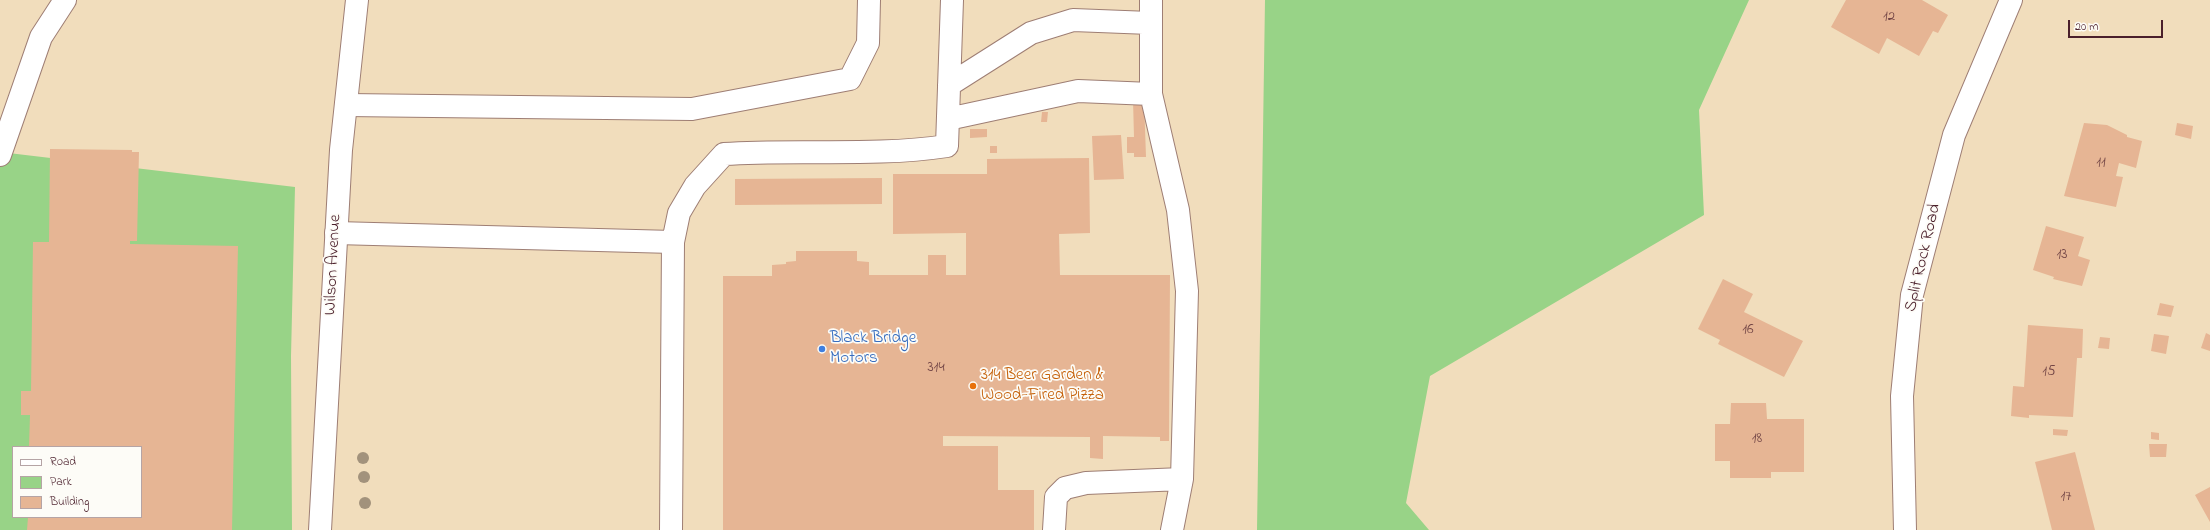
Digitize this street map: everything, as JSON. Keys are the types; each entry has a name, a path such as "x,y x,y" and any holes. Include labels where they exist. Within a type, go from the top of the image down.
{"street":[{"path":"0,155 41,37 65,0"},
{"name":"Wilson Avenue","path":"320,530 341,150 358,0"},
{"path":"346,105 692,109 850,79 868,43 869,0"},
{"path":"671,530 673,242 679,213 695,186 724,154 761,152 912,152 947,146 952,0"},
{"path":"1151,0 1151,94 1178,210 1187,291 1182,479 1172,530"},
{"name":"Split Rock Road","path":"1905,530 1902,396 1912,295 1954,135 2012,0"},
{"path":"949,85 1031,33 1073,20 1150,23"},
{"path":"948,120 1078,91 1151,94"},
{"path":"336,233 673,242"},
{"path":"1054,530 1056,497 1065,488 1086,483 1182,479"}],"green space":[{"path":"1265,0 1749,0 1699,110 1704,215 1430,376 1406,503 1429,530 1257,530"},
{"path":"0,152 295,187 291,356 292,530 0,530"}],"building":[{"path":"1846,0 1922,0 1948,15 1938,33 1933,31 1919,56 1887,38 1879,54 1831,27"},
{"path":"1144,99 1146,157 1134,157 1134,153 1127,153 1127,137 1134,137 1133,100"},
{"path":"1042,112 1048,112 1047,122 1041,122"},
{"path":"2084,123 2107,125 2127,135 2127,137 2142,141 2136,168 2119,163 2116,176 2123,177 2116,207 2064,196"},
{"path":"2177,123 2193,126 2191,139 2175,135"},
{"path":"970,129 987,129 987,137 970,138"},
{"path":"1121,135 1124,179 1094,180 1092,136"},
{"path":"990,146 997,146 997,153 990,153"},
{"path":"50,149 132,150 132,152 139,152 137,241 130,241 130,244 238,246 232,530 27,530 28,518 142,518 142,446 29,446 30,415 21,415 21,391 31,391 33,242 49,242"},
{"path":"1089,158 1090,233 1059,234 1060,275 1170,275 1169,441 1160,441 1160,437 1103,436 1103,459 1090,458 1090,437 943,436 943,446 998,446 998,490 1034,490 1034,530 723,530 723,276 772,276 772,265 786,264 786,262 796,261 796,251 857,251 857,261 869,262 869,275 928,275 928,255 946,255 946,275 966,275 966,233 893,234 893,174 987,174 987,159"},
{"path":"882,178 882,204 735,205 735,179"},
{"path":"2046,226 2084,237 2078,256 2090,260 2082,286 2053,279 2054,277 2033,270"},
{"path":"1723,279 1753,294 1744,312 1803,341 1784,377 1718,344 1720,340 1698,329"},
{"path":"2160,303 2174,306 2171,317 2157,315"},
{"path":"2028,325 2083,329 2082,358 2077,358 2073,417 2029,415 2029,418 2011,416 2013,386 2024,387"},
{"path":"2206,333 2210,335 2210,351 2201,348"},
{"path":"2154,334 2169,336 2166,354 2151,351"},
{"path":"2100,337 2110,338 2109,349 2098,348"},
{"path":"1731,403 1766,403 1767,419 1804,419 1804,472 1771,472 1771,478 1730,478 1730,461 1715,461 1715,424 1730,424"},
{"path":"2053,429 2068,430 2067,436 2053,435"},
{"path":"2151,432 2159,433 2159,440 2151,439"},
{"path":"2149,444 2167,444 2166,457 2150,457"},
{"path":"2075,452 2095,530 2052,530 2035,462"},
{"path":"2210,487 2210,522 2195,495"}],"place":[{"name":"Black Bridge Motors","path":"822,349"},
{"name":"314 Beer Garden & Wood-Fired Pizza","path":"973,386"}]}
